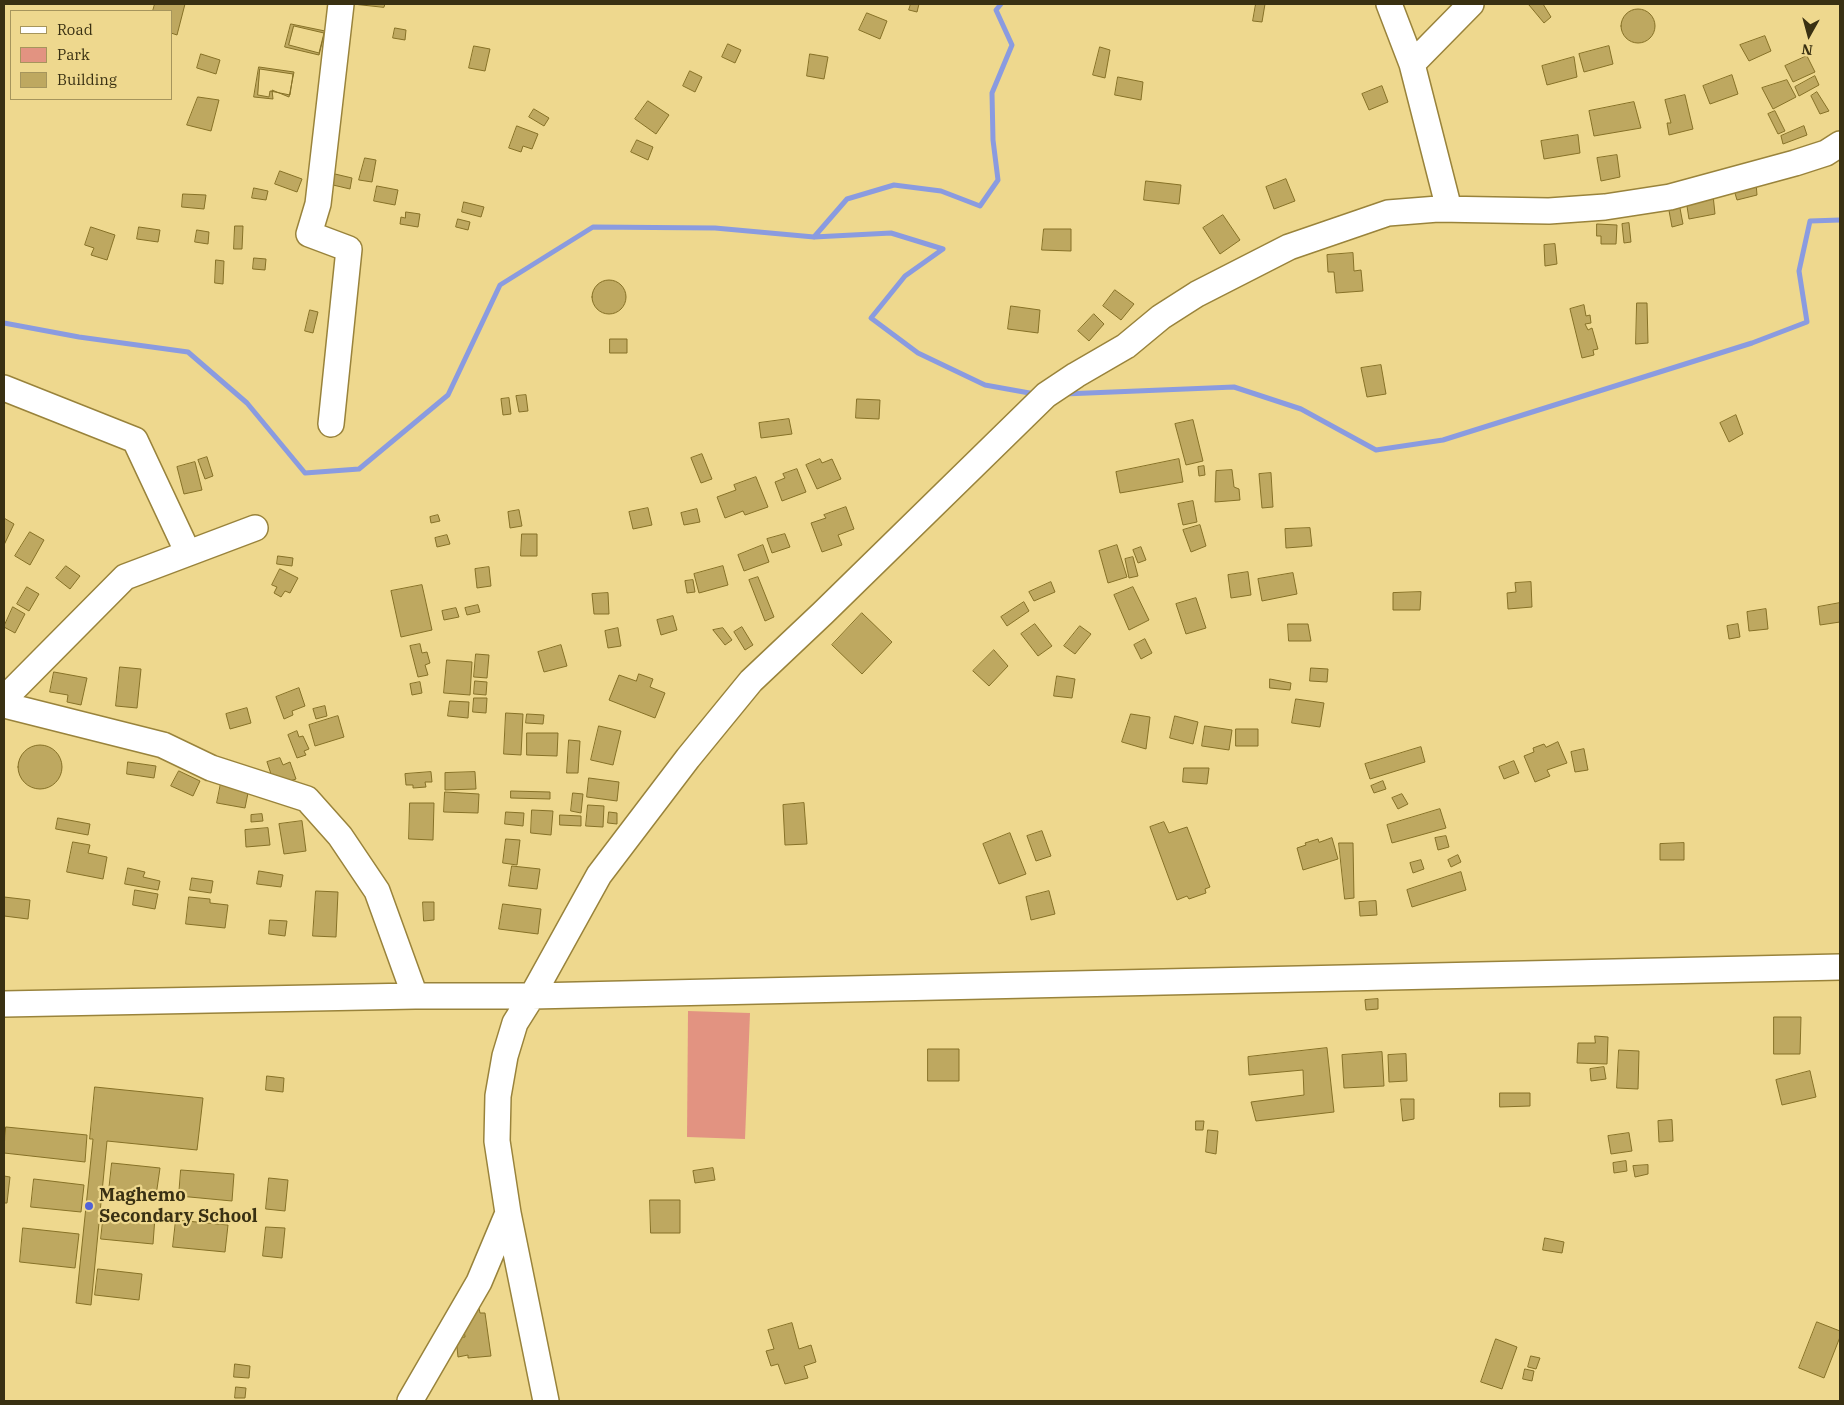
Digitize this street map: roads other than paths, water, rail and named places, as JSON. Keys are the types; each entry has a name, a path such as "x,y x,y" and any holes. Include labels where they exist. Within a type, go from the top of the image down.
{"street":[{"path":"331,424 349,249 309,234 318,204 341,4"},
{"path":"1389,4 1412,64 1449,210"},
{"path":"1412,64 1471,4"},
{"path":"546,1401 508,1213 497,1140 498,1096 505,1056 516,1023 599,875 688,758 751,681 1046,395 1126,346 1161,317 1197,294 1289,247 1388,213 1449,210 1549,211 1605,207 1670,197 1794,164 1826,152 1840,144"},
{"path":"4,388 135,440 188,553"},
{"path":"4,699 125,577 255,528"},
{"path":"4,705 163,744 211,768 307,799 340,836 377,891 415,996"},
{"path":"4,1004 415,996 532,996 1840,967"},
{"path":"410,1401 479,1282 508,1213"}],"waterway":[{"path":"814,237 847,199 894,185 941,191 980,206 998,180 993,140 992,93 1012,45 996,10 1001,4"},
{"path":"1064,394 1234,387 1301,409 1376,450 1443,440 1752,343 1807,322 1799,271 1810,221 1840,220"},
{"path":"4,323 79,337 188,352 247,403 305,473 359,469 448,395 500,285 593,227 715,228 814,237 891,233 943,249 905,276 871,318 918,353 985,385 1035,394"}],"place":[{"name":"Maghemo Secondary School","path":"89,1206"}]}
